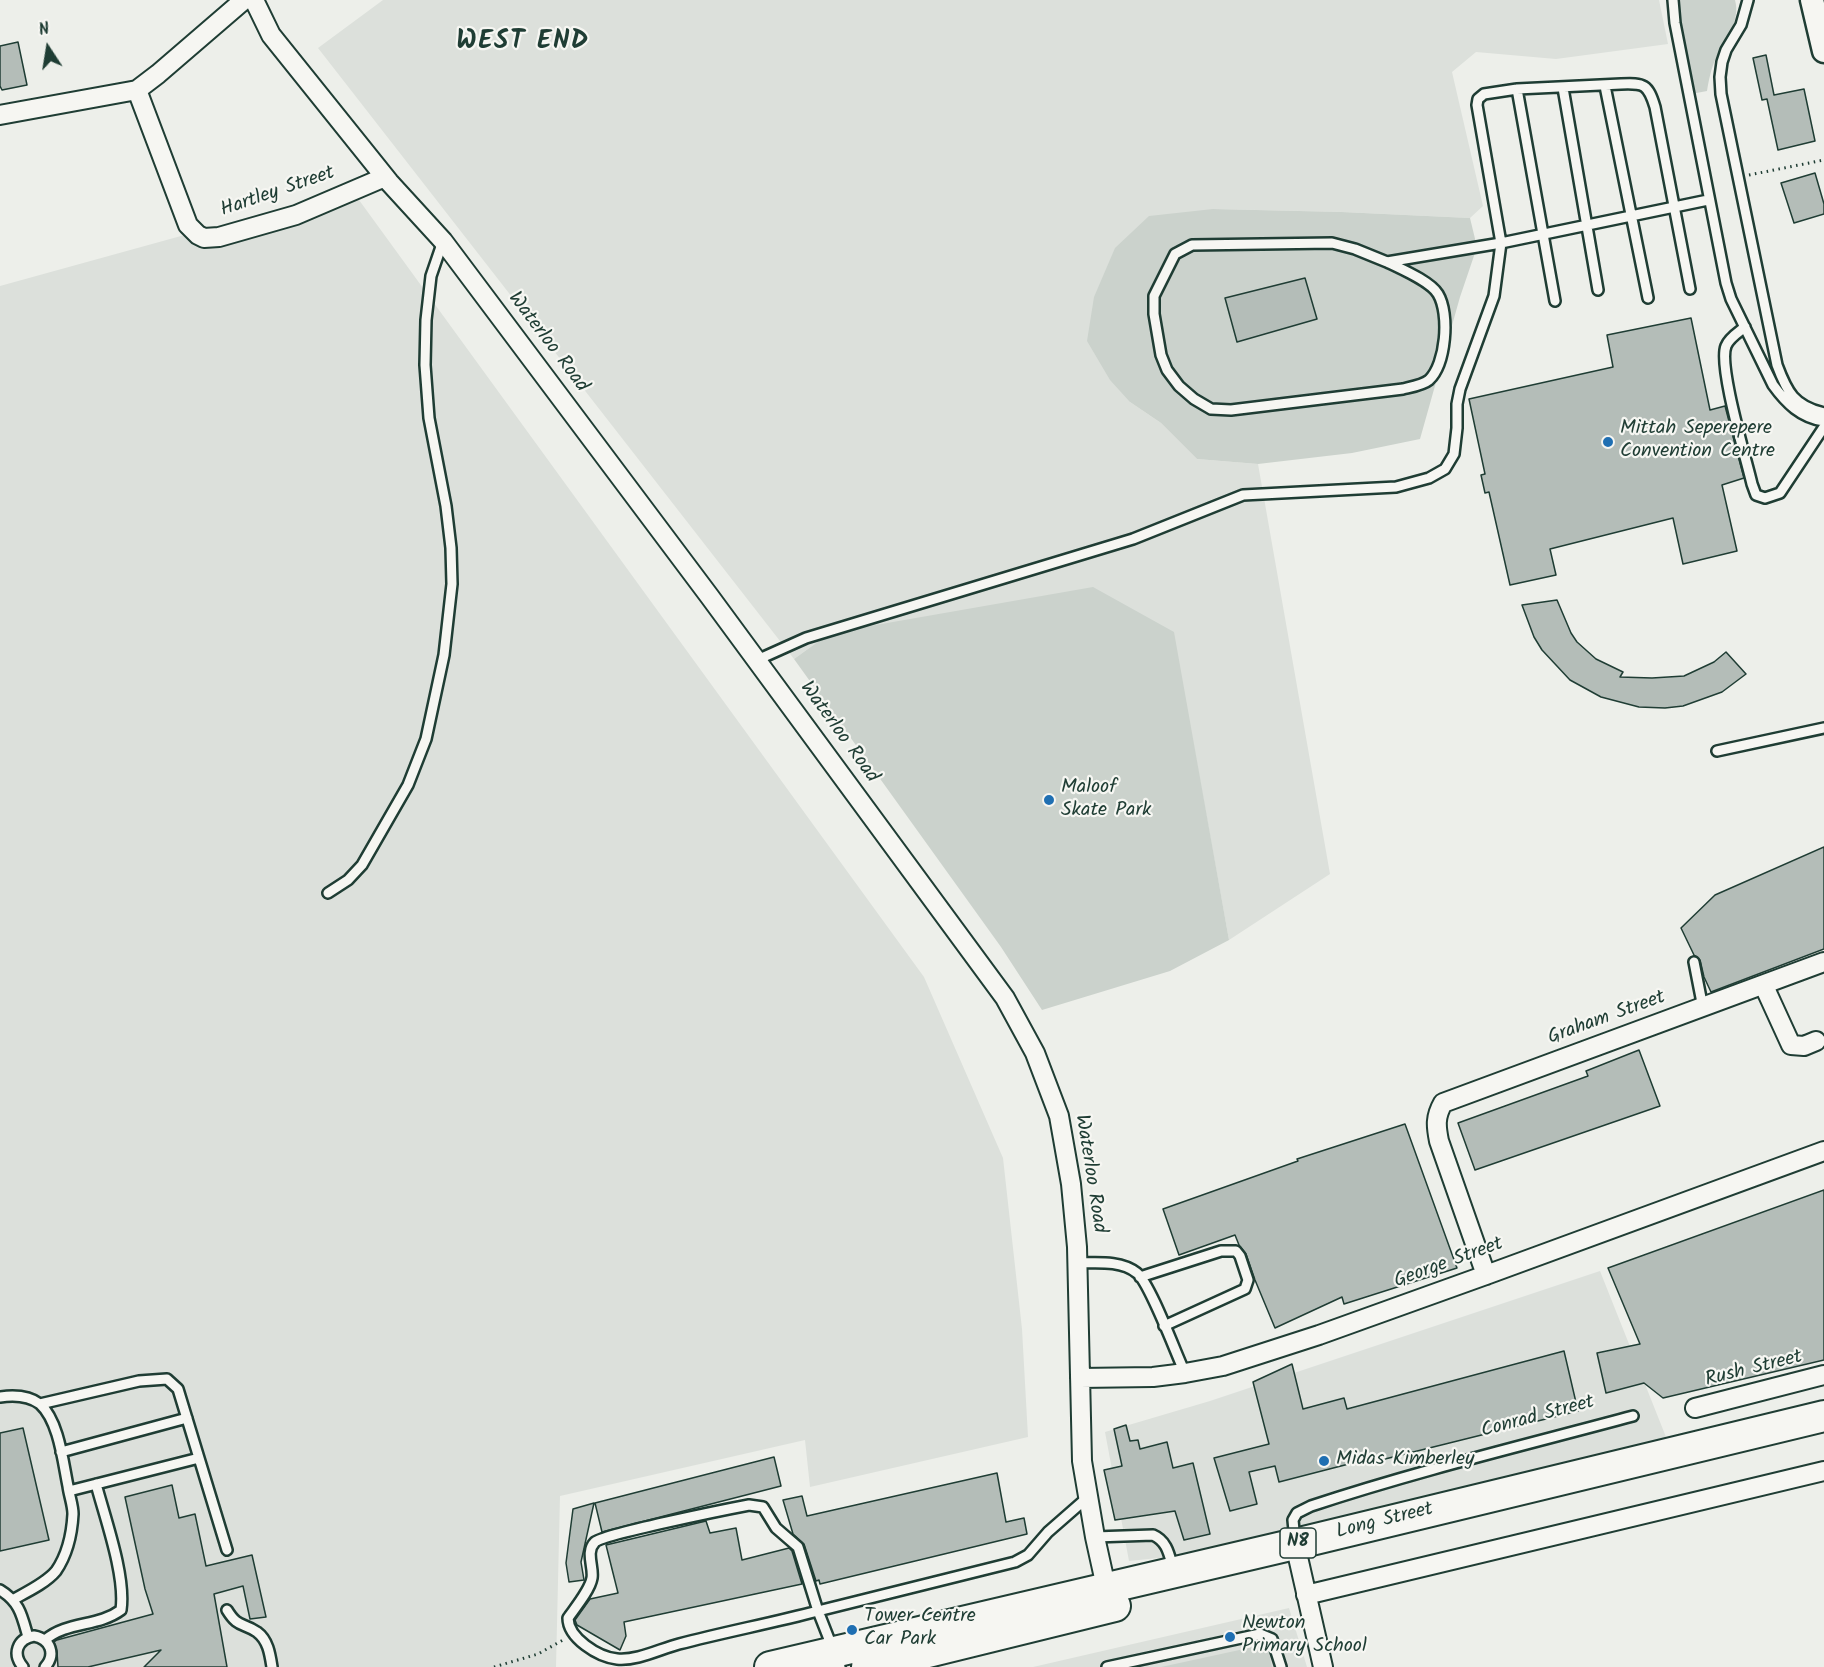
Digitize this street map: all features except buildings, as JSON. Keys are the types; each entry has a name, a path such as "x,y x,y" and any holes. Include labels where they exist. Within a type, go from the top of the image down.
{"highway":[{"name":"Long Street","path":"867,1667 1108,1597 1174,1571 1297,1553 1824,1416"},
{"name":"Long Street","path":"770,1667 837,1660 1297,1553 1824,1438"}],"street":[{"path":"0,115 136,90 159,74 244,0"},
{"name":"Waterloo Road","path":"254,0 271,35 385,177 443,241 757,660 1005,998 1035,1053 1059,1116 1071,1184 1078,1263 1082,1461 1108,1597"},
{"path":"1812,0 1824,51"},
{"name":"Hartley Street","path":"136,90 188,225 204,238 219,237 296,214 385,177"},
{"name":"Graham Street","path":"1486,1275 1439,1141 1436,1122 1443,1103 1824,962"},
{"path":"1764,986 1791,1045 1804,1046 1816,1041"},
{"name":"George Street","path":"1080,1378 1152,1377 1223,1366 1319,1335 1824,1151"},
{"name":"Rush Street","path":"1695,1408 1824,1375"},
{"path":"1306,1595 1824,1471"},
{"name":"Conrad Street","path":"1297,1553 1323,1667"}],"lane":[{"path":"1673,0 1675,23 1708,200 1726,283 1773,385 1791,407 1806,417 1824,422"},
{"path":"1748,0 1741,25 1726,50 1720,77 1721,94 1777,365 1785,388 1798,402 1810,410 1824,413"},
{"path":"757,660 806,638 1133,539 1242,495 1396,487 1429,478 1445,469 1454,454 1460,389 1494,296 1501,243 1477,105 1478,99 1485,94 1517,89 1636,83 1645,86 1650,92 1655,107 1690,289"},
{"path":"1605,86 1648,298"},
{"path":"1563,88 1598,290"},
{"path":"1517,89 1555,301"},
{"path":"1387,262 1424,281 1438,294 1446,328 1445,341 1435,372 1428,381 1403,389 1230,410 1211,409 1179,386 1167,370 1161,355 1154,296 1175,254 1192,245 1332,243 1355,249 1387,262 1501,243 1708,200"},
{"path":"328,893 348,880 362,865 408,784 426,739 444,655 452,584 451,548 446,506 429,418 425,365 426,320 431,276 443,241"},
{"path":"1745,327 1728,342 1723,355 1728,386 1756,495 1765,498 1780,493 1824,427"},
{"path":"1718,751 1824,728"},
{"path":"1694,962 1703,1008"},
{"path":"1140,1277 1221,1251 1236,1251 1240,1256 1248,1280 1245,1289 1164,1326"},
{"path":"1078,1263 1109,1264 1137,1273 1147,1286 1185,1373"},
{"path":"40,1404 140,1381 167,1379 178,1389 227,1550"},
{"path":"0,1397 10,1395 27,1397 40,1404 48,1414 58,1438 73,1512 68,1546 55,1572 29,1592 14,1599"},
{"name":"Conrad Street","path":"1297,1553 1292,1527 1293,1520 1297,1513 1311,1506 1440,1466 1503,1452 1633,1416"},
{"path":"61,1452 187,1418"},
{"path":"69,1491 199,1458"},
{"path":"45,1640 58,1631 109,1617 120,1610 123,1598 116,1559 96,1484"},
{"path":"837,1660 818,1611 798,1547 776,1528 763,1507 749,1505 601,1539 595,1543 590,1556 593,1577 591,1584 568,1618 573,1635 594,1650 617,1659 634,1658 678,1644 818,1611 1015,1562 1029,1555 1048,1532 1088,1497"},
{"path":"1095,1537 1153,1535 1160,1538 1167,1547 1174,1571"},
{"path":"0,1590 14,1599 21,1612 28,1637"},
{"path":"226,1610 237,1624 257,1632 267,1645 272,1667"},
{"path":"1107,1667 1260,1634 1272,1639 1281,1667"},
{"path":"23,1667 18,1661 19,1644 28,1637 40,1637 51,1649 51,1655 45,1667"}],"path":[{"path":"1738,177 1824,160"},
{"path":"494,1667 538,1654 573,1635"}],"shaded area":[{"path":"383,0 1659,0 1668,44 1556,59 1476,52 1452,72 1483,206 1470,218 1213,209 1130,402 1161,423 1197,459 1258,464 1330,874 1229,940 1173,632 830,633 794,659 318,48"},
{"path":"1677,0 1735,0 1734,23 1714,62 1707,91 1691,94 1676,15"},
{"path":"351,189 924,977 1003,1158 1022,1329 1028,1437 810,1487 805,1440 560,1496 556,1667 0,1667 0,286"},
{"path":"1213,209 1470,218 1477,247 1460,297 1420,439 1352,453 1258,464 1197,459 1161,423 1130,402 1110,380 1087,341 1094,297 1115,248 1149,216"},
{"name":"Maloof Skate Park","path":"1093,587 1174,632 1229,940 1170,971 1042,1010 1001,947 794,659 830,633"},
{"path":"1600,1271 1666,1437 1295,1544 1129,1561 1105,1432 1210,1401"},
{"name":"Newton Primary School","path":"1289,1608 1307,1667 1033,1667"},
{"path":"1267,1644 1272,1667 1161,1667"}],"place":[{"name":"Mittah Seperepere Convention Centre","path":"1608,442"},
{"name":"Maloof Skate Park","path":"1049,800"},
{"name":"Midas Kimberley","path":"1324,1461"},
{"name":"Tower Centre Car Park","path":"852,1630"},
{"name":"Newton Primary School","path":"1230,1637"}],"district":[{"name":"WEST END","path":"523,44"}]}
